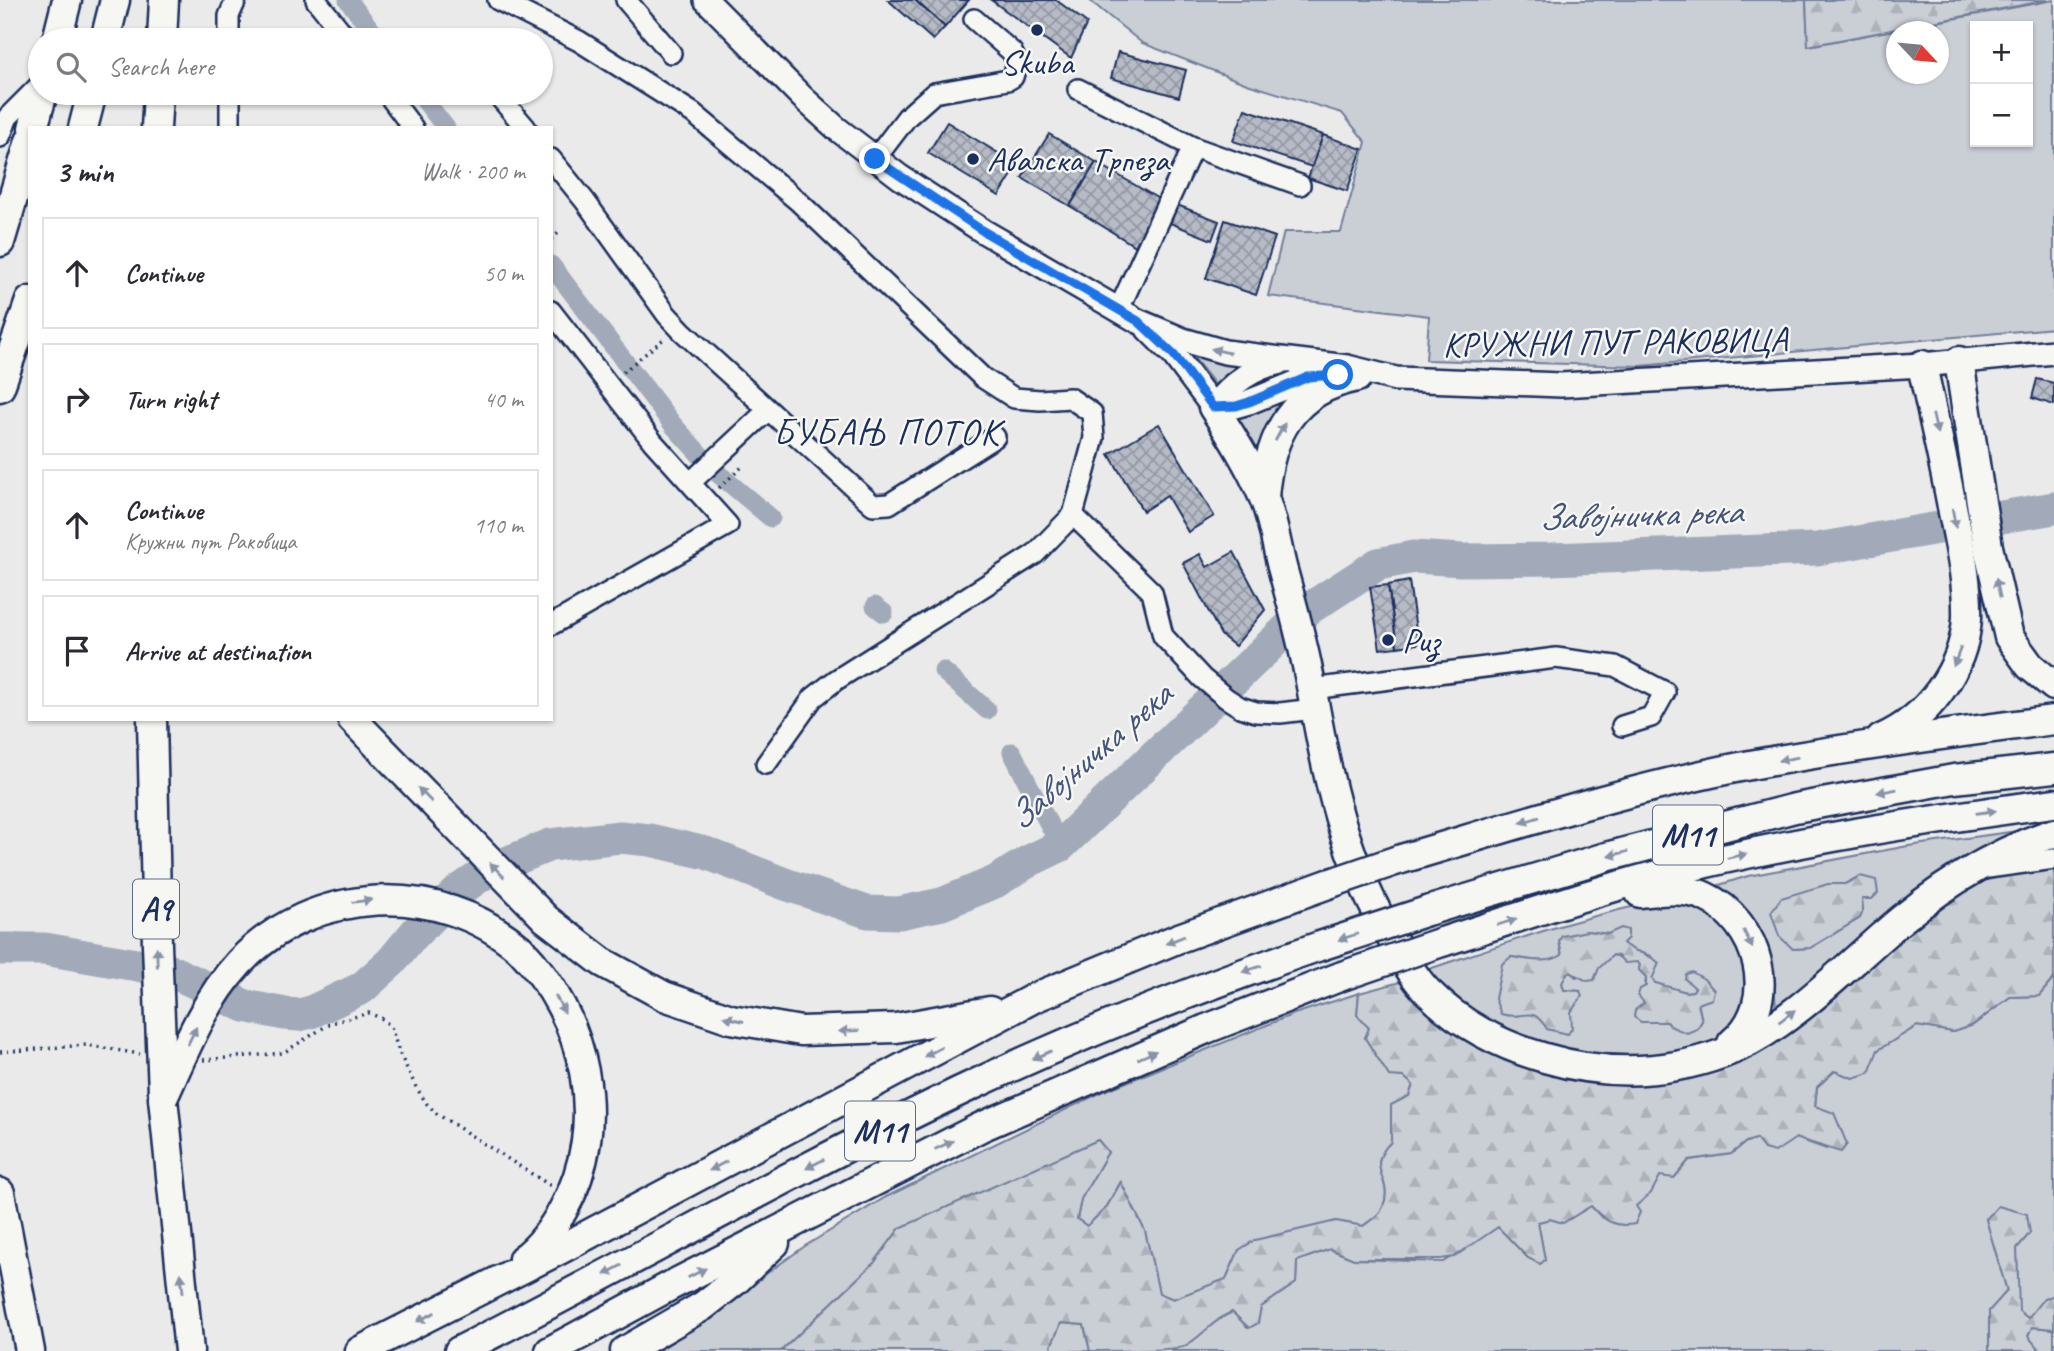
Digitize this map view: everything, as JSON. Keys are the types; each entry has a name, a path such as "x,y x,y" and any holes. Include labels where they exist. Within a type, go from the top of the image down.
{"highway":[{"path":"60,28 67,0"},
{"path":"108,28 115,0"},
{"path":"163,28 164,0"},
{"path":"34,126 40,105"},
{"path":"84,126 89,105"},
{"path":"156,126 157,105"},
{"path":"0,242 28,148"},
{"path":"0,387 28,307"},
{"path":"1855,748 1884,738 1909,723 1931,702 1949,678 1961,650 1967,621 1966,590 1974,550 1978,481 1959,361"},
{"path":"1922,365 1948,484 2009,637 2030,666 2054,686"},
{"path":"1264,497 1270,454 1285,422 1318,391 1345,379 1357,377"},
{"path":"1213,407 1264,497 1301,640 1337,811 1360,881 1373,908 1417,980 1470,1025 1504,1044 1568,1065 1611,1071 1674,1068 1745,1045 1832,980 1926,900 2010,849 2054,833"},
{"path":"360,1351 572,1243 1036,997 1179,937 1398,860 1539,817 1620,796 1744,767 1855,748 2054,720"},
{"name":"A9","path":"152,721 163,1098 189,1351"},
{"path":"354,721 472,845 573,942 633,980 697,1009 766,1027 801,1031 896,1028 990,1011 1036,997"},
{"name":"M11","path":"459,1351 959,1091 1176,997 1427,911 1606,856 1715,827 1795,808 1954,779 2054,768"},
{"name":"M11","path":"550,1351 933,1150 1206,1029 1342,976 1659,875 1754,852 1888,827 2054,803"},
{"path":"1577,899 1663,890 1690,892 1726,909 1740,924 1757,962 1760,988 1757,1010 1742,1035 1706,1059"},
{"path":"163,1098 196,1027 221,985 239,963 261,943 302,918 333,907 383,899 422,903 483,924 520,949 536,965 558,1000 577,1039 583,1062 587,1130 584,1153 570,1198 538,1248 487,1286"},
{"path":"0,1193 30,1351"},
{"path":"625,1351 680,1321 719,1294 797,1221"},
{"path":"0,1236 15,1268"}],"main road":[{"name":"КРУЖНИ ПУТ РАКОВИЦА","path":"706,0 803,98 875,159 983,231 1128,315 1184,340 1225,352 1347,367 1396,379 1506,385 1584,385 1922,365 2054,352"},
{"path":"1128,315 1174,355 1213,407"},
{"path":"1213,407 1227,389 1252,372 1288,361"},
{"path":"1213,407 1236,406 1249,402 1308,377 1396,379"}],"street":[{"path":"229,28 229,16 236,0"},
{"path":"316,0 338,28"},
{"path":"498,0 579,41 693,113 798,201 983,378 1014,398 1070,398 1092,413 1094,438 1073,515 1035,554 836,680 813,698 766,764"},
{"path":"626,0 671,53"},
{"path":"875,159 907,117 934,93 1008,80 1013,76 1017,63 1012,52 974,19"},
{"path":"1078,89 1193,147 1300,185"},
{"path":"0,137 8,117 28,97"},
{"path":"230,105 230,126"},
{"path":"396,105 412,126"},
{"path":"506,105 524,126"},
{"path":"1128,315 1193,147"},
{"path":"553,161 677,326 873,505 889,504 995,437"},
{"path":"553,313 653,442 728,525 553,624"},
{"path":"691,482 767,411"},
{"path":"1073,515 1152,592 1163,636 1202,678 1240,707 1255,712 1280,713 1313,699 1556,659 1615,666 1665,692 1651,717 1622,726"},
{"path":"1973,870 2054,859"}],"path":[{"path":"553,237 561,231"},
{"path":"616,377 642,359 677,326"},
{"path":"716,491 743,466"},
{"path":"194,1062 283,1053 331,1023 369,1013 383,1019 391,1027 399,1052 416,1087 437,1114 570,1198"},
{"path":"0,1052 86,1045 147,1055"}],"green space":[{"path":"1089,0 1806,0 1808,46 1886,31 1886,84 1949,84 1949,21 1942,21 2054,0 2054,328 1640,366 1426,360 1429,316 1268,296 1284,232 1341,232 1366,142 1342,113 1247,84 1142,43"},
{"path":"1806,0 2048,0 1938,21 1886,21 1886,31 1808,46"},
{"path":"1199,355 1252,365 1218,388 1195,359"},
{"path":"1306,387 1259,460 1237,417"},
{"path":"2039,828 1962,858 1909,900 1782,1012 1776,1009 1772,970 1760,933 1745,911 1716,886 1748,876 1908,846","holes":["1860,876 1863,910 1860,918 1810,948 1793,949 1828,884 1845,884"]},
{"path":"2054,866 2054,978 2039,996 2010,997 1973,1025 1953,1032 1917,1026 1878,1050 1869,1073 1853,1078 1834,1071 1817,1087 1815,1106 1834,1113 1847,1144 1841,1152 1796,1138 1775,1152 1764,1149 1756,1139 1746,1142 1731,1154 1689,1160 1674,1178 1660,1176 1651,1193 1636,1206 1640,1212 1635,1224 1611,1222 1591,1206 1563,1223 1550,1219 1538,1222 1545,1260 1540,1264 1528,1258 1498,1227 1454,1257 1441,1259 1354,1259 1330,1249 1297,1261 1296,1283 1261,1307 1258,1323 1249,1328 1232,1312 1183,1347 1090,1351 1084,1325 1061,1323 1051,1346 1053,1351 781,1351 874,1263 900,1228 1098,1140 1108,1152 1081,1199 1077,1219 1087,1226 1106,1208 1121,1182 1145,1231 1159,1293 1173,1299 1226,1279 1239,1250 1255,1240 1336,1221 1363,1226 1380,1213 1386,1197 1379,1167 1383,1151 1391,1142 1391,1105 1409,1096 1413,1085 1404,1077 1389,1076 1365,1038 1369,1028 1357,1015 1359,993 1404,981 1423,1003 1641,1083 1691,1078 1751,1056 1805,1022 1930,913 1984,881 2025,870"},
{"path":"1860,876 1876,880 1878,893 1872,899 1862,899 1863,910 1860,918 1810,948 1793,949 1779,936 1771,912 1781,898 1828,884 1845,884"},
{"path":"1672,899 1697,905 1715,916 1739,945 1750,981 1737,1028 1710,1047 1635,1061 1565,1053 1503,1029 1474,1012 1426,970 1548,930","holes":["1621,929 1622,943 1627,948 1651,956 1652,979 1655,983 1686,992 1695,988 1702,1021 1674,1028 1667,1022 1641,1022 1646,977 1639,970 1640,965 1637,962 1613,955 1598,968 1576,977 1570,972 1567,973 1562,983 1564,990 1580,991 1571,1012 1570,1023 1531,1013 1511,957 1537,961 1556,959 1562,956 1559,941 1587,931 1608,934"]},
{"path":"1621,928 1628,930 1628,938 1623,943 1659,963 1652,979 1655,983 1686,992 1693,991 1695,988 1685,979 1686,974 1692,972 1704,979 1714,990 1712,999 1698,1004 1702,1021 1697,1029 1687,1033 1667,1022 1641,1022 1634,1017 1635,1010 1644,1003 1638,995 1640,989 1646,986 1646,977 1639,970 1640,965 1637,962 1625,963 1613,955 1599,968 1594,980 1587,981 1567,973 1562,983 1564,990 1580,991 1582,996 1571,1012 1572,1028 1568,1034 1547,1029 1531,1014 1501,1014 1495,999 1502,964 1511,957 1550,960 1562,955 1559,941 1562,936 1587,931 1608,934"},
{"path":"2054,978 2054,1296 2044,1298 2028,1319 2018,1311 2017,1248 2030,1233 1986,1219 2007,1291 1989,1312 1989,1351 1171,1351 1233,1312 1248,1328 1257,1323 1261,1307 1296,1283 1297,1261 1330,1249 1354,1259 1443,1262 1498,1227 1528,1258 1545,1260 1538,1222 1550,1219 1563,1223 1591,1206 1602,1218 1621,1211 1643,1199 1660,1175 1674,1178 1689,1160 1731,1154 1746,1142 1756,1139 1796,1138 1826,1149 1815,1107 1817,1087 1835,1071 1853,1078 1878,1050 1917,1026 1953,1032 1973,1025 2010,997 2039,996"},
{"path":"1359,993 1357,1015 1369,1028 1365,1038 1389,1075 1404,1077 1413,1084 1409,1096 1391,1105 1391,1142 1383,1151 1379,1167 1386,1197 1380,1213 1363,1226 1336,1221 1239,1250 1226,1279 1174,1299 1159,1294 1145,1231 1120,1183 1106,1208 1087,1226 1077,1219 1081,1199 1108,1152 1098,1140 900,1228 874,1263 781,1351 658,1351 740,1297 805,1246 886,1197 1102,1092 1294,1014"},
{"path":"1998,1206 2027,1214 2030,1233 2017,1248 2019,1311 2028,1318 2044,1298 2054,1296 2054,1329 2032,1327 2028,1336 2040,1351 1989,1351 1989,1311 2007,1291 1986,1219"},
{"path":"1061,1323 1084,1325 1090,1351 1053,1351 1051,1346"},
{"path":"2031,1327 2054,1329 2054,1351 2040,1351 2028,1336"}],"building":[{"path":"888,0 915,0 945,27 933,40"},
{"path":"915,0 969,0 945,27"},
{"path":"991,0 1056,0 1087,23 1071,58"},
{"path":"1118,52 1186,70 1179,97 1111,78"},
{"path":"1245,109 1323,135 1312,167 1233,141"},
{"path":"947,122 1018,165 999,196 928,153"},
{"path":"1049,134 1096,162 1070,206 1022,178"},
{"path":"1323,135 1362,149 1347,191 1308,178"},
{"path":"1096,162 1162,201 1135,246 1070,206"},
{"path":"1177,205 1219,221 1212,240 1170,223"},
{"path":"1225,220 1275,237 1256,295 1206,278"},
{"path":"2037,379 2054,383 2054,405 2032,398"},
{"path":"1159,424 1214,516 1188,532 1167,496 1143,511 1109,454"},
{"path":"1234,552 1265,610 1235,646 1221,635 1183,563 1200,554 1207,567"},
{"path":"1409,581 1418,644 1397,647 1388,585"},
{"path":"1388,585 1397,647 1380,649 1370,587"}],"waterway":[{"path":"348,0 370,28"},
{"path":"428,105 444,126"},
{"path":"553,268 674,426 703,458"},
{"path":"715,471 771,518"},
{"name":"Завојничка река","path":"0,949 45,949 171,971 245,1006 299,1015 362,988 391,962 416,932 460,890 489,870 550,845 620,837 650,840 706,853 867,912 899,913 942,904 995,882 1060,846 1307,610 1378,564 1414,557 1462,560 1551,559 1817,549 2054,508"},
{"path":"875,606 884,613"},
{"path":"943,671 987,710"},
{"path":"1012,752 1060,846"}],"place":[{"name":"Skuba","path":"1037,30"},
{"name":"Авалска Трпеза","path":"973,159"},
{"name":"Риз","path":"1388,640"}],"district":[{"name":"БУБАЊ ПОТОК","path":"887,431"}],"route":[{"path":"875,159 983,231 1138,321 1174,355 1213,407 1236,406 1249,402 1308,377 1338,375"}]}
